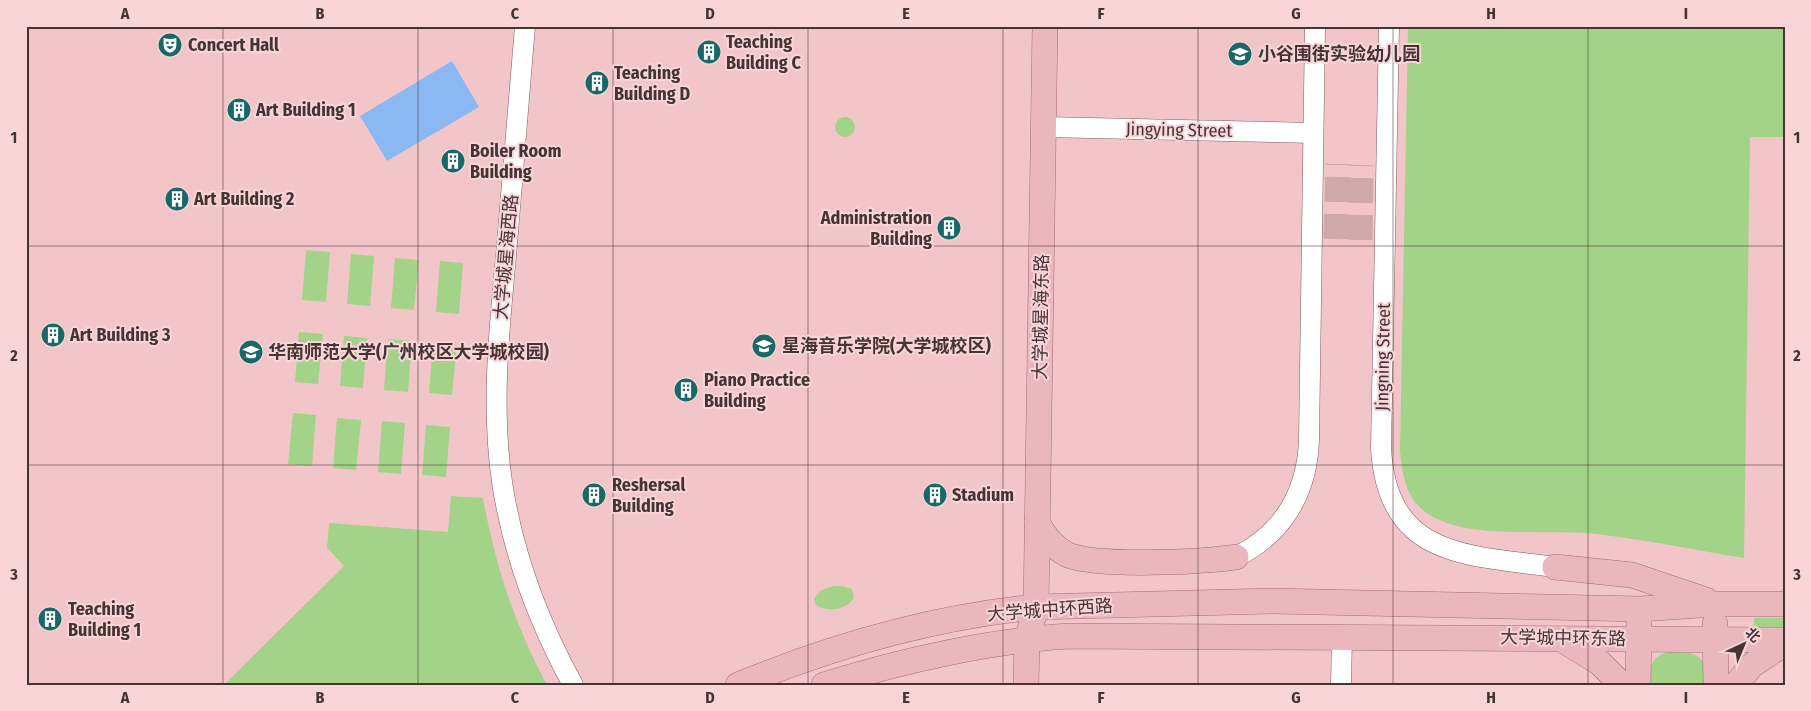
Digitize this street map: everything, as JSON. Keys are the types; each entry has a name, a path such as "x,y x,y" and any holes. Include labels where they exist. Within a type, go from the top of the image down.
{"main road":[{"name":"大学城星海东路","path":"1026,685 1035,639 1036,608 1046,26"},
{"path":"1038,522 1042,531 1056,548 1066,554 1088,560 1208,560 1236,557"},
{"path":"1555,567 1632,575 1715,604 1716,685"},
{"name":"大学城中环西路","path":"738,685 804,659 871,639 1002,611 1198,602 1342,602"},
{"name":"大学城中环东路","path":"1342,602 1640,609 1715,604 1785,604"},
{"path":"1638,685 1640,609"},
{"name":"大学城中环西路","path":"824,685 908,662 1035,639 1095,635 1342,636"},
{"name":"大学城中环东路","path":"1342,636 1785,641"},
{"path":"1559,638 1600,663 1622,685"},
{"name":"大学城星海东路","path":"1035,639 1043,685"},
{"path":"1736,685 1751,666 1785,641"}],"street":[{"name":"大学城星海西路","path":"526,26 498,358 498,444 506,507 525,578 542,624 573,685"},
{"path":"1236,557 1251,548 1281,521 1297,498 1306,474 1309,440 1316,26"},
{"name":"Jingning Street","path":"1389,26 1381,448 1386,488 1401,515 1411,528 1440,548 1467,555 1555,567"},
{"name":"Jingying Street","path":"1044,127 1313,133"},
{"path":"1341,685 1342,636"}],"green space":[{"path":"1408,26 1785,26 1785,137 1750,137 1744,558 1597,534 1487,531 1465,528 1428,514 1410,494 1406,486 1400,450"},
{"path":"845,117 852,120 855,127 852,134 845,137 838,134 835,127 838,120"},
{"path":"306,250 330,252 326,302 302,300"},
{"path":"351,254 374,256 370,306 347,304"},
{"path":"395,258 419,260 414,310 391,308"},
{"path":"440,261 463,263 459,314 436,312"},
{"path":"299,332 323,334 318,384 295,382"},
{"path":"344,336 367,338 363,388 340,386"},
{"path":"388,339 412,341 408,392 384,390"},
{"path":"433,343 457,345 452,395 429,393"},
{"path":"293,413 316,415 312,466 288,464"},
{"path":"337,418 361,420 356,470 333,468"},
{"path":"382,421 405,423 401,474 378,472"},
{"path":"426,425 450,427 446,477 422,475"},
{"path":"451,496 483,498 500,571 525,640 547,685 224,685 344,566 327,548 329,523 448,532"},
{"path":"833,586 843,586 852,589 854,598 842,608 826,609 816,605 814,599 821,590"},
{"path":"1754,618 1785,618 1785,629 1754,628"},
{"path":"1669,652 1688,653 1699,657 1703,661 1710,685 1646,685 1652,664 1658,656"}],"water":[{"path":"452,61 479,107 387,161 360,116"}],"tunnel":[{"path":"1336,239 1338,164"},
{"path":"1360,240 1361,165"}],"place":[{"name":"Concert Hall","path":"170,45"},
{"name":"Teaching Building C","path":"709,52"},
{"name":"小谷围街实验幼儿园","path":"1240,54"},
{"name":"Teaching Building D","path":"597,83"},
{"name":"Art Building 1","path":"239,110"},
{"name":"Boiler Room Building","path":"453,161"},
{"name":"Art Building 2","path":"177,199"},
{"name":"Administration Building","path":"949,228"},
{"name":"Art Building 3","path":"53,335"},
{"name":"星海音乐学院(大学城校区)","path":"764,346"},
{"name":"华南师范大学(广州校区大学城校园)","path":"251,352"},
{"name":"Piano Practice Building","path":"686,390"},
{"name":"Reshersal Building","path":"594,495"},
{"name":"Stadium","path":"935,495"},
{"name":"Teaching Building 1","path":"50,619"}]}
